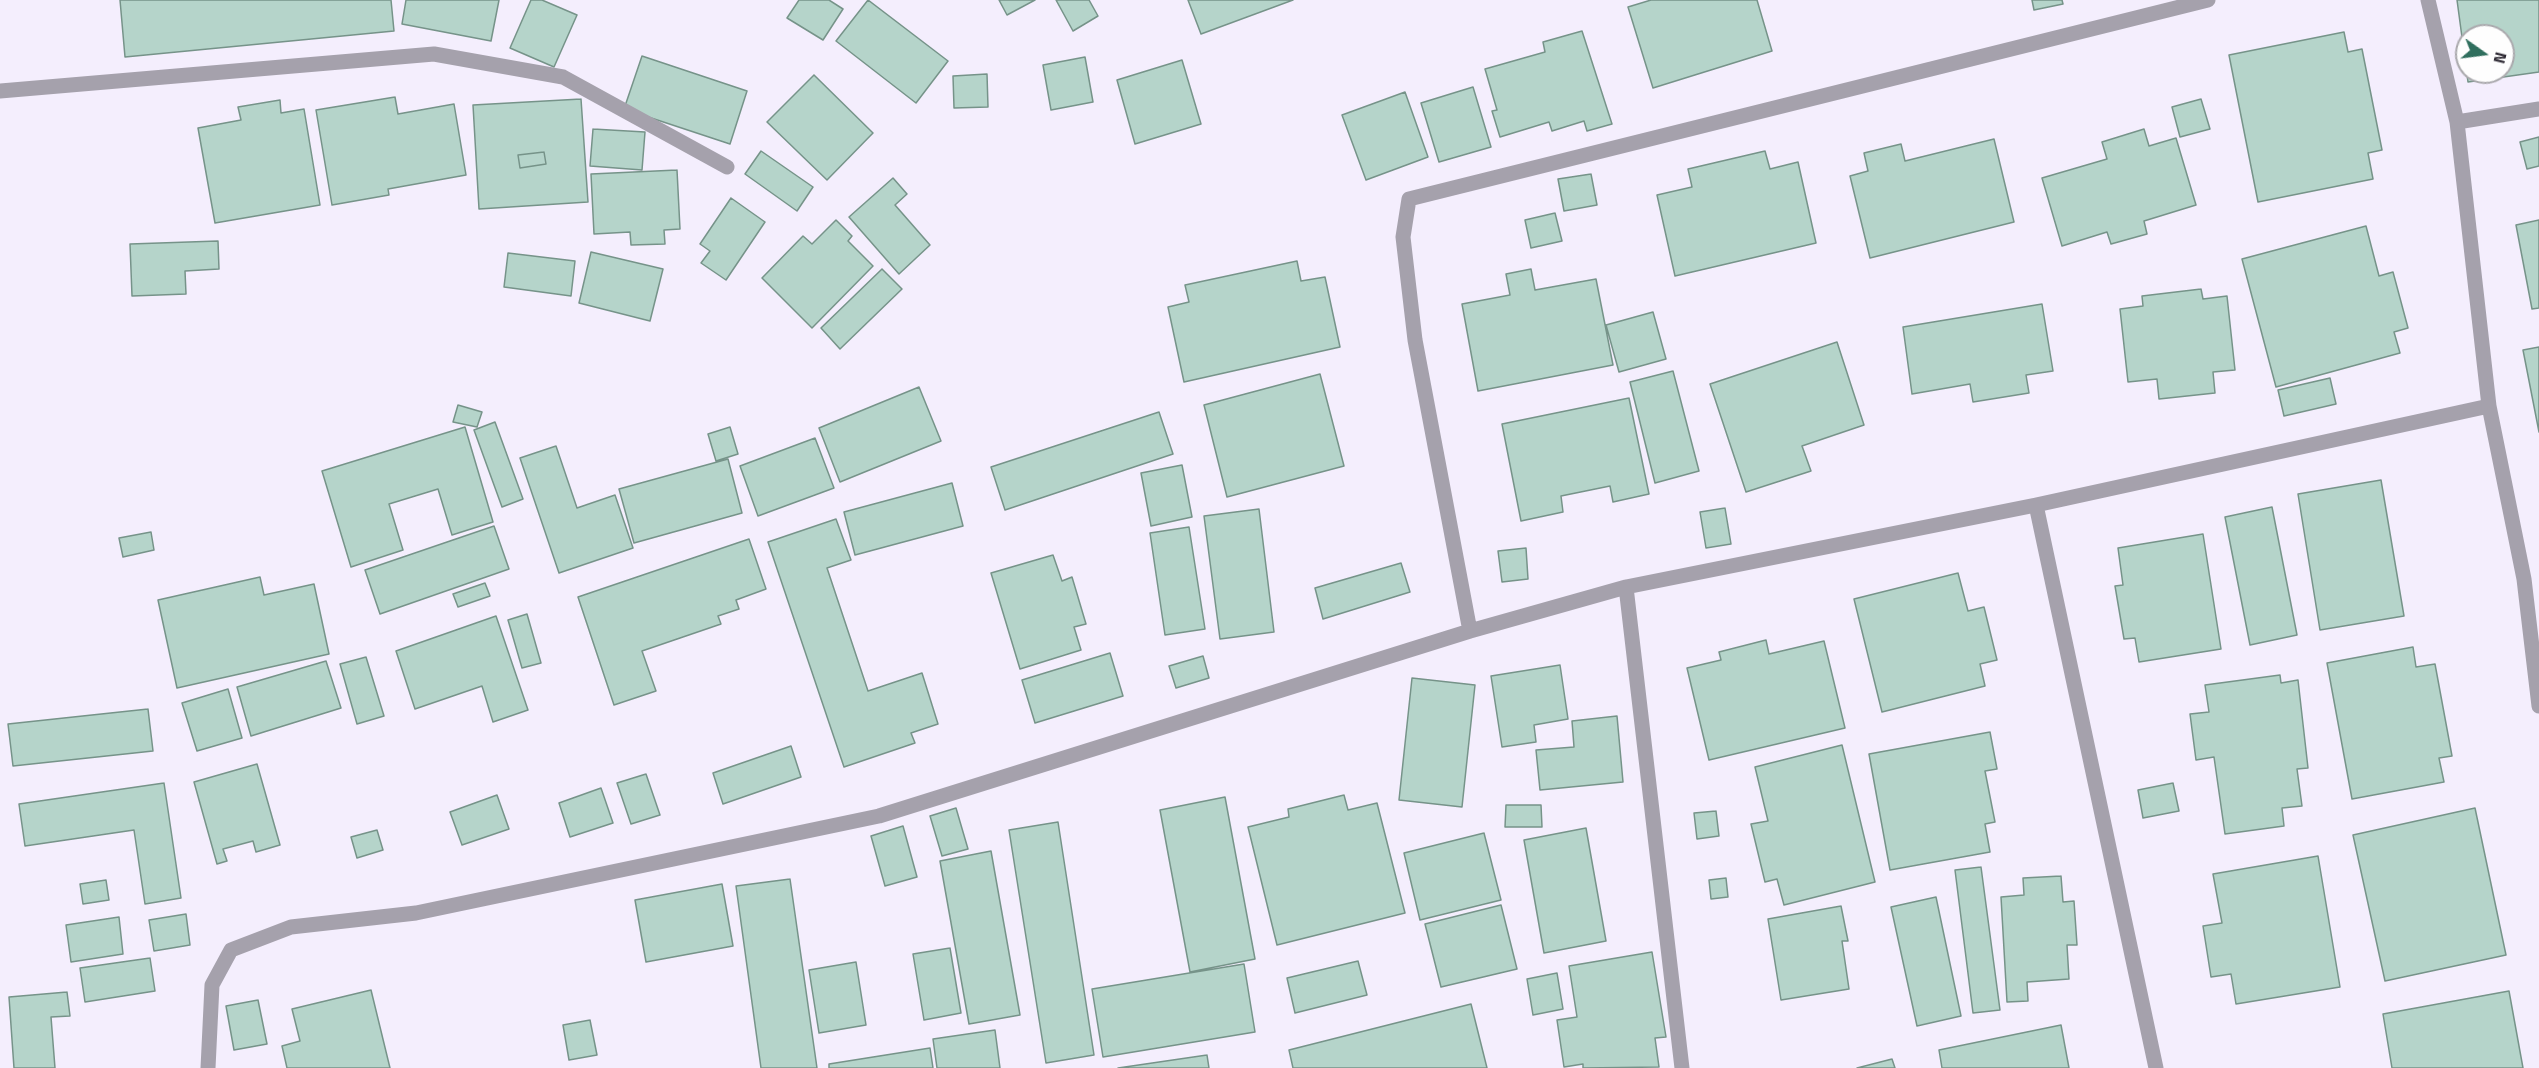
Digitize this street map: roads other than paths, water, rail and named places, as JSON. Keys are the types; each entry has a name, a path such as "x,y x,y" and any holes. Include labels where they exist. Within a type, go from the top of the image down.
{"street":[{"path":"1470,631 1415,340 1403,237 1409,199 2208,0"},
{"path":"2428,0 2457,122 2489,406 2531,577 2539,706"},
{"path":"0,91 434,54 563,77 727,166"},
{"path":"2457,122 2539,109"},
{"path":"208,1068 212,985 231,950 291,927 416,913 879,816 1470,631 1626,587 2036,505 2489,406"},
{"path":"2036,505 2156,1068"},
{"path":"1626,587 1682,1068"}]}
